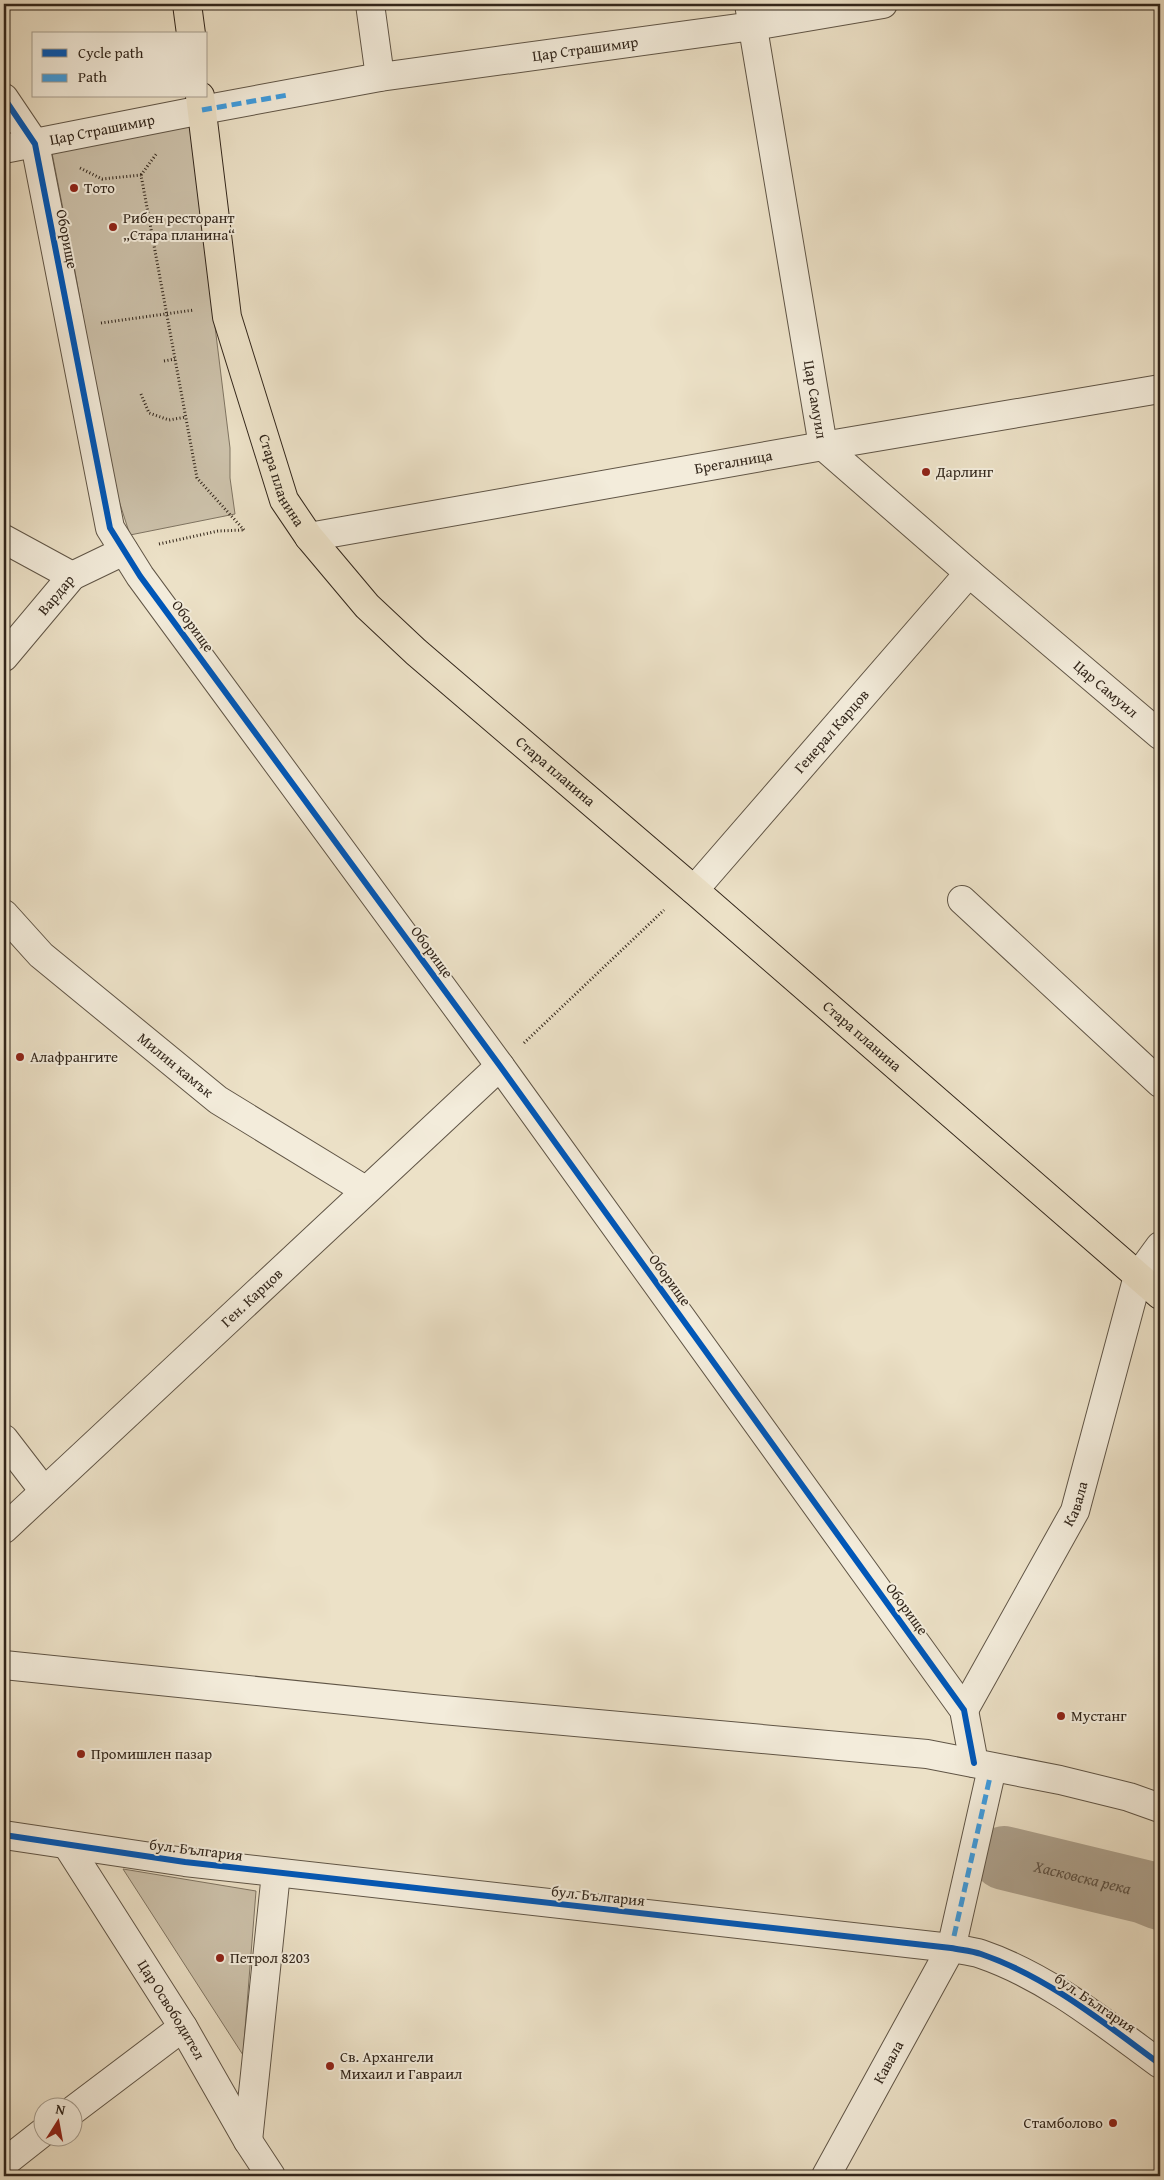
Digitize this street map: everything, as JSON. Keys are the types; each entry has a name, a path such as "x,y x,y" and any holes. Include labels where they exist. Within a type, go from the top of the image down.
{"main road":[{"path":"187,4 191,32"},
{"name":"Стара планина","path":"201,103 227,317 284,500 309,537 367,606 416,652 694,890 1160,1295"}],"street":[{"path":"370,4 380,77"},
{"name":"Цар Страшимир","path":"4,149 41,143 201,103 288,95 380,77 751,15 883,4"},
{"name":"Цар Самуил","path":"751,15 823,446 1160,735"},
{"name":"Оборище","path":"4,98 41,143 110,528 124,551 500,1066 964,1710 982,1770 953,1942"},
{"name":"Брегалница","path":"309,537 823,446 1160,389"},
{"path":"4,539 72,576"},
{"name":"Вардар","path":"4,657 72,576 124,551"},
{"name":"Генерал Карцов","path":"694,890 969,573"},
{"path":"962,900 1160,1082"},
{"name":"Милин камък","path":"4,914 41,954 218,1100 365,1190"},
{"name":"Ген. Карцов","path":"4,1529 500,1066"},
{"path":"1138,1276 1160,1246"},
{"name":"Кавала","path":"964,1710 1075,1512 1138,1276"},
{"path":"4,1440 44,1491"},
{"path":"4,1665 432,1709 927,1754 982,1770 1060,1780 1129,1797 1160,1808"},
{"name":"бул. България","path":"4,1835 185,1862 276,1873 953,1942 1022,1970 1067,1997 1160,2064"},
{"name":"Цар Освободител","path":"67,1845 182,2027 248,2141 271,2176"},
{"path":"248,2141 276,1873"},
{"name":"Кавала","path":"826,2176 953,1942"},
{"path":"82,2102 182,2027"},
{"path":"4,2163 32,2141"}],"path":[{"path":"41,143 70,163 102,179 141,175 197,478 244,530 218,531 124,551"},
{"path":"93,324 167,313"},
{"path":"164,361 175,359"},
{"path":"141,394 149,413 169,420 186,417"},
{"path":"500,1066 664,910"}],"shaded area":[{"path":"190,124 230,448 230,478 235,514 130,535 111,476 52,153"},
{"path":"123,1869 256,1891 243,2055"}],"waterway":[{"name":"Хасковска река","path":"1004,1858 1145,1892 1160,1898"}],"marked path":[{"path":"202,110 288,95"},
{"path":"954,1936 990,1777"}],"cycle path":[{"path":"4,98 35,144 110,528 140,576 500,1066 964,1710 974,1763"},
{"path":"4,1835 185,1862 970,1951 1006,1964 1052,1988 1075,2002 1160,2064"}],"place":[{"name":"Тото","path":"74,188"},
{"name":"Рибен ресторант „Стара планина“","path":"113,227"},
{"name":"Дарлинг","path":"926,472"},
{"name":"Алафрангите","path":"20,1057"},
{"name":"Мустанг","path":"1061,1716"},
{"name":"Промишлен пазар","path":"81,1754"},
{"name":"Петрол 8203","path":"220,1958"},
{"name":"Св. Архангели Михаил и Гавраил","path":"330,2066"},
{"name":"Стамболово","path":"1113,2123"}]}
